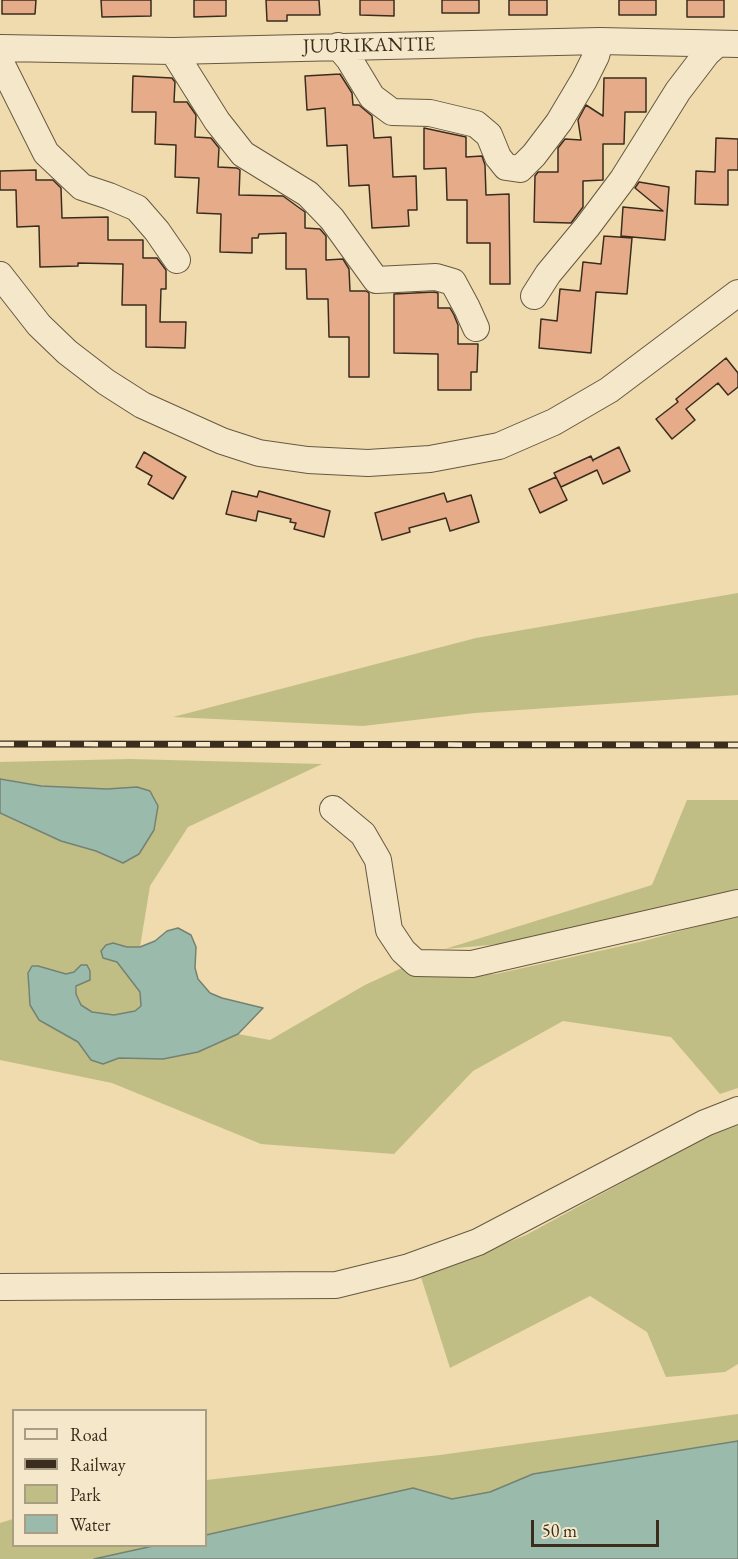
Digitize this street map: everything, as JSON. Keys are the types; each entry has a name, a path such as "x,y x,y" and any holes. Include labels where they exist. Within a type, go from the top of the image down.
{"street":[{"name":"JUURIKANTIE","path":"0,48 173,51 600,41 728,44"},
{"path":"338,46 349,59 372,97 392,112 430,113 476,124 489,135 498,157 506,167 520,170 559,122 584,80 596,56 600,41"},
{"path":"534,296 548,274 623,179 678,91 707,53 728,44"},
{"path":"173,51 218,121 243,154 308,194 332,219 376,280 436,277 453,282 476,328"},
{"path":"0,61 46,153 82,187 110,195 137,208 157,231 177,260"},
{"path":"0,275 39,325 67,352 106,382 142,405 222,441 259,453 308,460 368,463 430,459 499,446 554,422 609,390 738,293"},
{"path":"333,809 363,834 378,861 389,930 402,951 416,963 472,964 738,903"},
{"path":"0,1287 336,1285 409,1268 478,1242 705,1123 738,1110"},
{"path":"0,1269 39,1287"}],"green space":[{"path":"738,593 738,695 475,713 363,726 173,717 476,638"},
{"path":"130,759 322,764 188,827 150,886 140,947 127,947 113,943 103,958 117,962 141,992 141,1006 135,1012 114,1015 92,1012 81,1005 76,994 81,965 74,972 66,974 57,972 28,985 30,1005 38,1020 78,1042 92,1060 103,1064 119,1058 163,1059 198,1052 238,1034 270,1040 365,985 404,967 435,977 496,974 644,941 738,915 738,1088 720,1094 671,1037 563,1021 473,1071 394,1154 261,1144 112,1083 0,1060 0,813 61,841 96,851 123,863 137,787 107,789 41,786 0,779 0,762"},
{"path":"687,800 738,800 738,890 523,942 445,949 652,885"},
{"path":"738,1124 738,1364 725,1372 666,1377 647,1332 590,1296 450,1368 421,1277 526,1235 704,1138"},
{"path":"738,1414 738,1441 533,1474 490,1492 452,1499 413,1488 207,1535 207,1480 440,1455"},
{"path":"12,1519 12,1547 148,1547 94,1559 0,1559 0,1523"}],"water":[{"path":"0,779 41,786 107,789 137,787 150,791 158,806 154,830 139,854 123,863 96,851 61,841 0,813"},
{"path":"178,928 191,935 196,947 195,968 198,979 210,993 263,1008 238,1034 198,1052 163,1059 119,1058 103,1064 91,1060 78,1042 39,1020 30,1005 28,973 32,966 66,974 74,972 81,965 87,965 90,980 76,986 76,994 81,1005 92,1012 114,1015 135,1011 141,1006 140,992 117,962 103,958 101,951 106,945 113,943 127,947 140,947 155,941 167,931"},
{"path":"738,1441 738,1559 94,1559 148,1547 207,1547 207,1535 413,1488 452,1499 490,1492 533,1474"}],"building":[{"path":"2,0 36,0 35,14 2,14"},
{"path":"101,0 151,0 151,16 102,17"},
{"path":"194,0 226,0 226,16 194,17"},
{"path":"266,0 319,0 320,15 287,15 287,21 267,21"},
{"path":"360,0 394,0 394,16 360,15"},
{"path":"442,0 479,0 479,13 442,13"},
{"path":"509,0 547,0 547,15 509,15"},
{"path":"619,0 656,0 656,15 619,15"},
{"path":"687,0 724,0 724,17 687,17"},
{"path":"340,74 352,93 353,105 359,105 372,116 374,138 391,137 393,177 416,176 417,210 408,210 409,226 372,228 369,185 349,186 347,145 327,146 325,108 307,110 305,76"},
{"path":"133,76 172,78 175,82 174,102 187,102 196,115 195,137 211,138 219,148 218,167 240,170 239,195 283,196 305,212 305,228 320,229 326,236 326,260 343,259 349,269 350,291 369,293 369,377 349,377 349,337 329,337 328,299 307,299 306,269 286,269 286,233 259,234 258,238 252,238 252,253 220,252 221,214 197,213 199,178 175,177 176,145 155,144 156,112 132,112"},
{"path":"604,78 646,78 646,112 625,112 624,144 603,144 603,180 583,181 583,207 571,223 534,222 535,176 538,172 558,172 558,148 565,139 581,140 578,120 586,105 603,116"},
{"path":"424,128 466,137 466,157 482,156 485,165 486,195 509,194 510,284 490,284 490,243 467,243 467,200 447,200 446,168 424,169"},
{"path":"716,138 738,139 738,170 728,170 728,205 695,204 696,171 715,172"},
{"path":"36,170 36,180 53,180 61,188 62,218 108,217 108,240 143,240 143,258 157,258 166,270 166,289 161,289 160,322 186,322 185,348 146,347 146,305 122,305 123,264 78,263 78,266 40,267 39,226 17,227 16,190 0,190 0,171"},
{"path":"639,182 669,187 665,240 621,236 623,207 663,211 635,188"},
{"path":"604,236 632,238 627,294 596,292 591,353 539,348 541,319 557,321 560,289 580,291 583,262 601,264"},
{"path":"438,293 438,308 450,308 454,315 458,325 458,344 478,344 477,372 471,372 471,390 438,390 438,354 394,353 394,294"},
{"path":"726,358 738,373 738,387 728,395 718,383 686,409 695,420 672,439 656,419 678,402 676,399"},
{"path":"619,447 630,471 603,484 597,470 561,487 554,473 591,456 593,461"},
{"path":"144,452 186,477 173,499 148,484 152,476 136,467"},
{"path":"556,477 567,500 540,513 529,489"},
{"path":"232,491 257,497 259,491 330,511 324,537 294,529 296,523 290,522 291,519 258,511 256,521 226,514"},
{"path":"444,493 447,502 471,495 479,522 450,531 446,518 409,528 410,532 382,540 375,513"}],"railway":[{"path":"0,744 738,745"}]}
